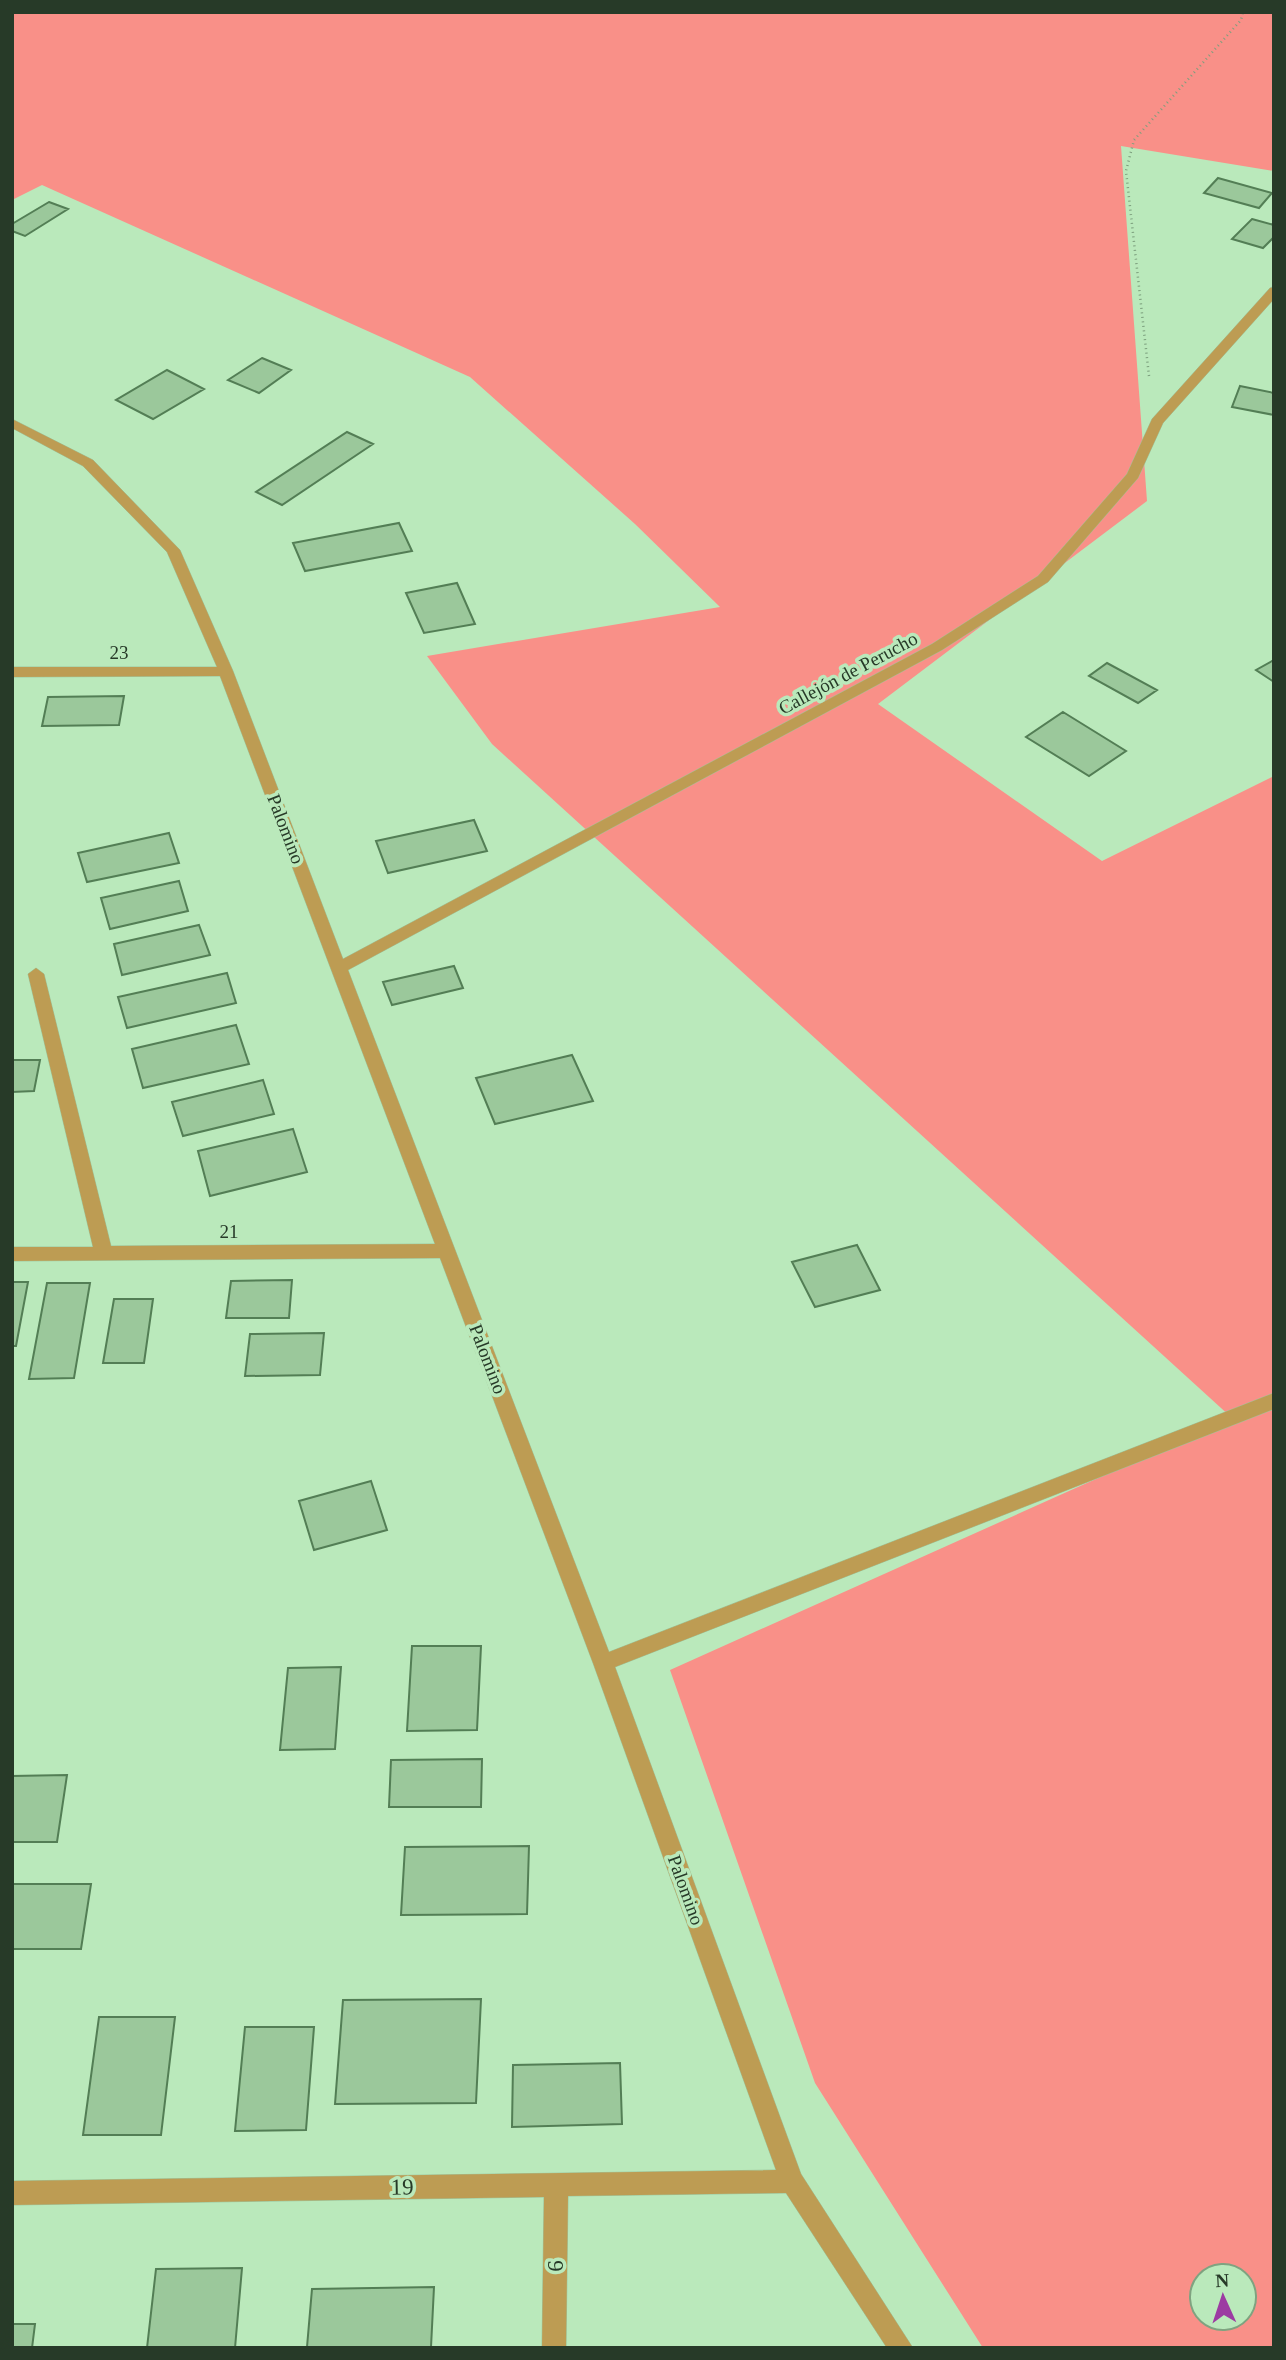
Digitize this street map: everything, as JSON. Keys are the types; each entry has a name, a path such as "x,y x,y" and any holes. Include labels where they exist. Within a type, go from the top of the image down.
{"street":[{"name":"Callejón de Perucho","path":"339,968 937,647 1043,579 1133,475 1157,422 1274,291"},
{"name":"Palomino","path":"12,423 88,463 173,550 226,671 447,1251 603,1663 792,2181 901,2348"},
{"name":"23","path":"12,672 226,671"},
{"path":"36,974 104,1253"},
{"name":"21","path":"12,1254 447,1251"},
{"path":"603,1663 1274,1401"},
{"name":"19","path":"12,2193 792,2181"},
{"name":"6","path":"554,2348 556,2185"}],"path":[{"path":"1157,422 1145,348 1126,172 1134,140 1241,20 1243,12"}],"shaded area":[{"path":"12,12 1274,12 1274,171 1121,146 1147,501 878,704 1102,861 1274,776 1274,2348 983,2348 815,2083 670,1670 1232,1418 492,744 427,656 720,607 635,524 470,377 42,185 12,200"}],"building":[{"path":"1218,178 1272,193 1259,208 1204,193"},
{"path":"49,202 68,209 25,236 12,231 12,224"},
{"path":"1252,219 1274,225 1274,237 1263,248 1232,239"},
{"path":"262,358 291,370 259,393 228,380"},
{"path":"167,370 204,389 153,419 116,400"},
{"path":"1240,386 1274,393 1274,415 1232,407"},
{"path":"347,432 373,444 282,505 256,492"},
{"path":"399,523 412,551 305,571 293,543"},
{"path":"457,583 475,624 424,633 406,593"},
{"path":"1274,660 1274,682 1256,670"},
{"path":"1107,663 1157,690 1138,703 1089,676"},
{"path":"124,696 119,725 42,726 48,697"},
{"path":"1063,712 1126,751 1089,776 1026,737"},
{"path":"474,820 487,851 388,873 376,841"},
{"path":"169,833 179,863 87,882 78,853"},
{"path":"179,881 188,911 110,929 101,898"},
{"path":"199,925 210,955 122,975 114,944"},
{"path":"454,966 463,988 392,1005 383,982"},
{"path":"227,973 236,1003 127,1028 118,997"},
{"path":"236,1025 249,1064 143,1088 132,1049"},
{"path":"572,1055 593,1101 495,1124 476,1078"},
{"path":"12,1060 40,1060 34,1091 12,1092"},
{"path":"263,1080 274,1114 183,1136 172,1102"},
{"path":"293,1129 307,1172 210,1196 198,1151"},
{"path":"857,1245 880,1290 815,1307 792,1262"},
{"path":"292,1280 289,1318 226,1318 231,1281"},
{"path":"12,1282 28,1282 16,1346 12,1346"},
{"path":"47,1283 90,1283 74,1378 29,1379"},
{"path":"114,1299 153,1299 144,1363 103,1363"},
{"path":"324,1333 320,1375 245,1376 250,1334"},
{"path":"371,1481 387,1530 314,1550 299,1501"},
{"path":"412,1646 481,1646 477,1730 407,1731"},
{"path":"341,1667 335,1749 280,1750 288,1668"},
{"path":"482,1759 481,1807 389,1807 391,1760"},
{"path":"67,1775 57,1842 12,1842 12,1776"},
{"path":"529,1846 527,1914 401,1915 405,1847"},
{"path":"12,1884 91,1884 81,1949 12,1949"},
{"path":"481,1999 476,2103 335,2104 343,2000"},
{"path":"99,2017 175,2017 161,2135 83,2135"},
{"path":"245,2027 314,2027 306,2130 235,2131"},
{"path":"620,2063 622,2124 512,2127 513,2065"},
{"path":"242,2268 235,2348 147,2348 156,2269"},
{"path":"434,2287 431,2347 307,2347 312,2289"},
{"path":"12,2324 35,2324 32,2348 12,2348"}]}
